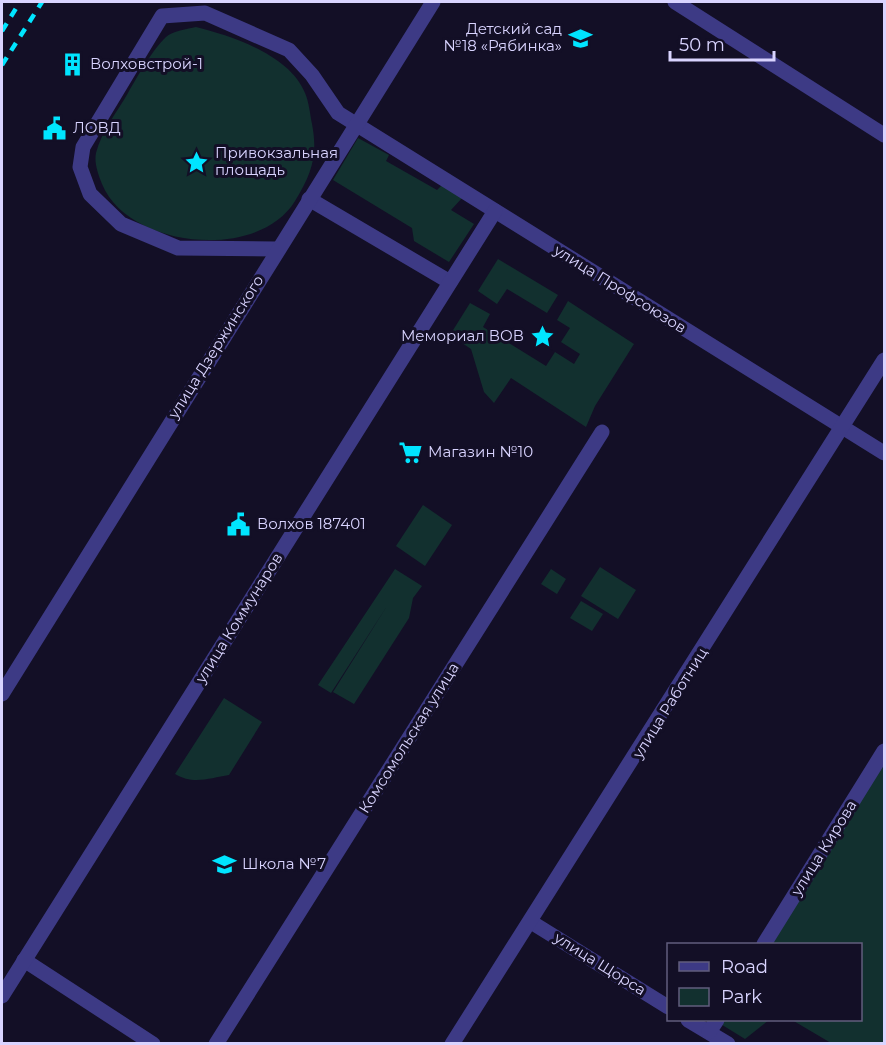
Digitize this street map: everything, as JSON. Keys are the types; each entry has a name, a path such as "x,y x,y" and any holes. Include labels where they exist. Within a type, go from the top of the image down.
{"street":[{"name":"улица Дзержинского","path":"2,694 276,249 433,2"},
{"path":"675,2 885,135"},
{"path":"276,249 178,248 121,224 90,194 80,167 80,156 162,16 205,13 289,50 312,75 338,113 356,124"},
{"name":"улица Профсоюзов","path":"356,124 885,453"},
{"path":"309,199 450,282"},
{"name":"улица Коммунаров","path":"2,996 495,211"},
{"name":"улица Работниц","path":"452,1044 885,360"},
{"name":"Комсомольская улица","path":"216,1044 602,432"},
{"name":"улица Кирова","path":"765,943 885,751"},
{"name":"улица Щорса","path":"531,922 667,1006"},
{"path":"24,960 153,1044"},
{"path":"692,1021 713,1026 728,1044"}],"green space":[{"path":"196,27 258,49 287,68 305,93 314,135 312,164 306,182 295,201 277,220 253,233 225,239 194,239 165,234 138,222 116,206 102,184 96,165 98,145 105,130 161,42 176,32"},
{"path":"358,138 389,155 386,161 437,190 443,184 462,198 451,210 474,224 449,262 414,241 412,228 333,180"},
{"path":"498,259 558,295 547,313 507,289 497,304 478,291"},
{"path":"568,301 634,344 595,406 586,427 511,378 494,403 484,392 471,349 450,335 470,303 490,314 483,327 546,366 555,352 574,364 580,354 561,342 570,328 557,320"},
{"path":"423,505 452,525 425,566 396,546"},
{"path":"600,567 636,590 618,619 581,596"},
{"path":"395,569 422,586 413,598 409,618 354,704 333,692 387,606 331,693 318,685"},
{"path":"551,569 566,579 557,594 541,584"},
{"path":"581,601 603,614 592,631 570,618"},
{"path":"224,698 262,722 229,775 195,780 175,774"},
{"path":"884,756 884,1043 831,1043 794,1021 862,1021 862,943 769,943"},
{"path":"720,1021 768,1021 745,1039 719,1023"}],"railway":[{"path":"2,31 20,2"},
{"path":"2,65 42,2"}],"place":[{"name":"Детский сад №18 «Рябинка»","path":"580,38"},
{"name":"Волховстрой-1","path":"72,64"},
{"name":"ЛОВД","path":"55,128"},
{"name":"Привокзальная площадь","path":"197,162"},
{"name":"Мемориал ВОВ","path":"542,336"},
{"name":"Магазин №10","path":"410,452"},
{"name":"Волхов 187401","path":"239,524"},
{"name":"Школа №7","path":"224,864"}]}
